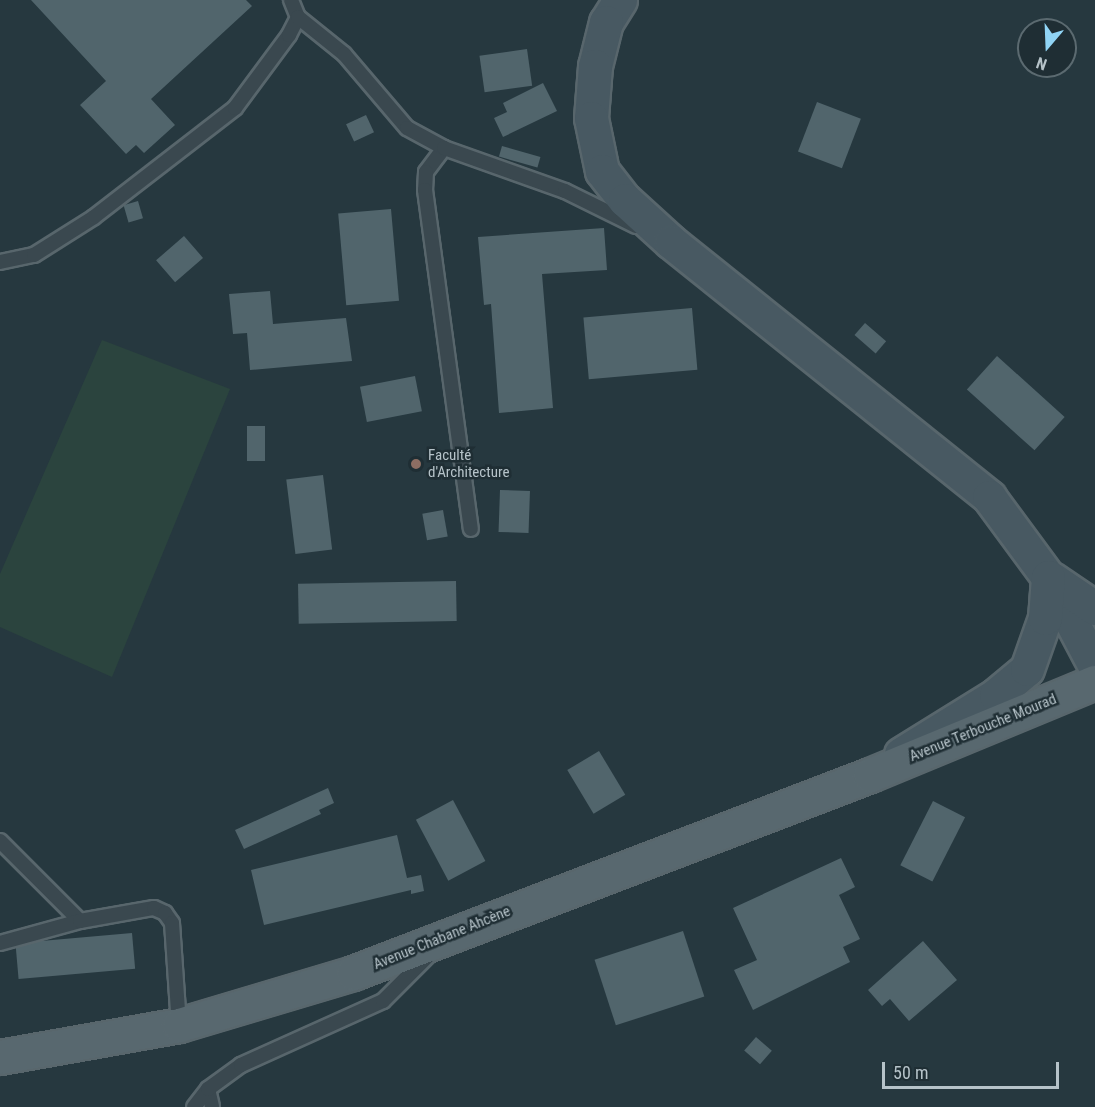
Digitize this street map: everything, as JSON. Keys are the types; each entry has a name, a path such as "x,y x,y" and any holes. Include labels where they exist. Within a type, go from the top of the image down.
{"main road":[{"path":"620,0 606,22 594,66 591,118 602,171 625,200 670,242 989,497 1048,577 1095,666"},
{"path":"1048,577 1095,608"},
{"path":"870,775 996,695 1027,669 1045,618 1048,577"},
{"name":"Avenue Terbouche Mourad","path":"870,775 1095,682"},
{"name":"Avenue Chabane Ahcène","path":"0,1057 179,1025 353,973 870,775"}],"lane":[{"path":"291,0 298,17 344,54 407,128 444,148 565,191 670,242"},
{"path":"0,262 34,255 94,217 236,108 289,35 298,17"},
{"path":"444,148 426,172 425,190 471,529"},
{"path":"0,840 80,921"},
{"path":"0,943 80,921 154,908 165,913 172,923 179,1025"},
{"path":"194,1107 208,1089 241,1065 383,1001 448,936"},
{"path":"208,1089 212,1107"}],"green space":[{"path":"102,340 230,389 112,677 0,627 0,574"}],"building":[{"path":"31,0 246,0 252,6 151,99 175,125 144,153 136,145 126,154 80,105 106,81"},
{"path":"527,49 532,86 485,92 479,56"},
{"path":"543,83 557,111 503,137 494,118 507,112 503,103"},
{"path":"817,102 861,119 842,168 798,151"},
{"path":"366,115 374,132 354,142 346,124"},
{"path":"502,146 540,157 537,168 499,157"},
{"path":"138,201 143,218 129,222 124,205"},
{"path":"391,209 399,301 346,305 338,214"},
{"path":"604,228 607,270 542,274 553,408 499,413 491,304 484,305 478,237"},
{"path":"184,236 203,258 175,282 156,260"},
{"path":"270,291 273,324 346,318 352,361 250,370 247,333 233,334 229,294"},
{"path":"692,308 697,370 589,379 583,317"},
{"path":"865,323 886,341 876,353 855,335"},
{"path":"997,356 1065,417 1035,450 967,389"},
{"path":"415,376 422,411 367,422 360,387"},
{"path":"247,426 265,426 265,461 247,461"},
{"path":"323,475 332,549 295,554 286,480"},
{"path":"500,490 530,491 529,533 499,532"},
{"path":"443,510 448,537 427,540 422,514"},
{"path":"456,581 457,621 299,624 298,584"},
{"path":"599,751 625,795 594,814 567,770"},
{"path":"328,788 334,803 319,810 321,814 244,849 235,830"},
{"path":"453,800 485,861 448,881 416,820"},
{"path":"933,801 965,817 932,881 900,865"},
{"path":"397,835 407,878 421,875 424,891 411,894 411,890 264,925 251,870"},
{"path":"841,858 855,887 839,895 860,939 843,947 850,962 753,1010 734,970 757,960 733,908"},
{"path":"683,931 704,997 616,1025 595,960"},
{"path":"132,933 135,969 19,979 15,943"},
{"path":"923,941 957,980 909,1021 890,999 882,1006 868,990"},
{"path":"756,1037 772,1051 760,1064 744,1051"}],"place":[{"name":"Faculté d'Architecture","path":"416,464"}]}
